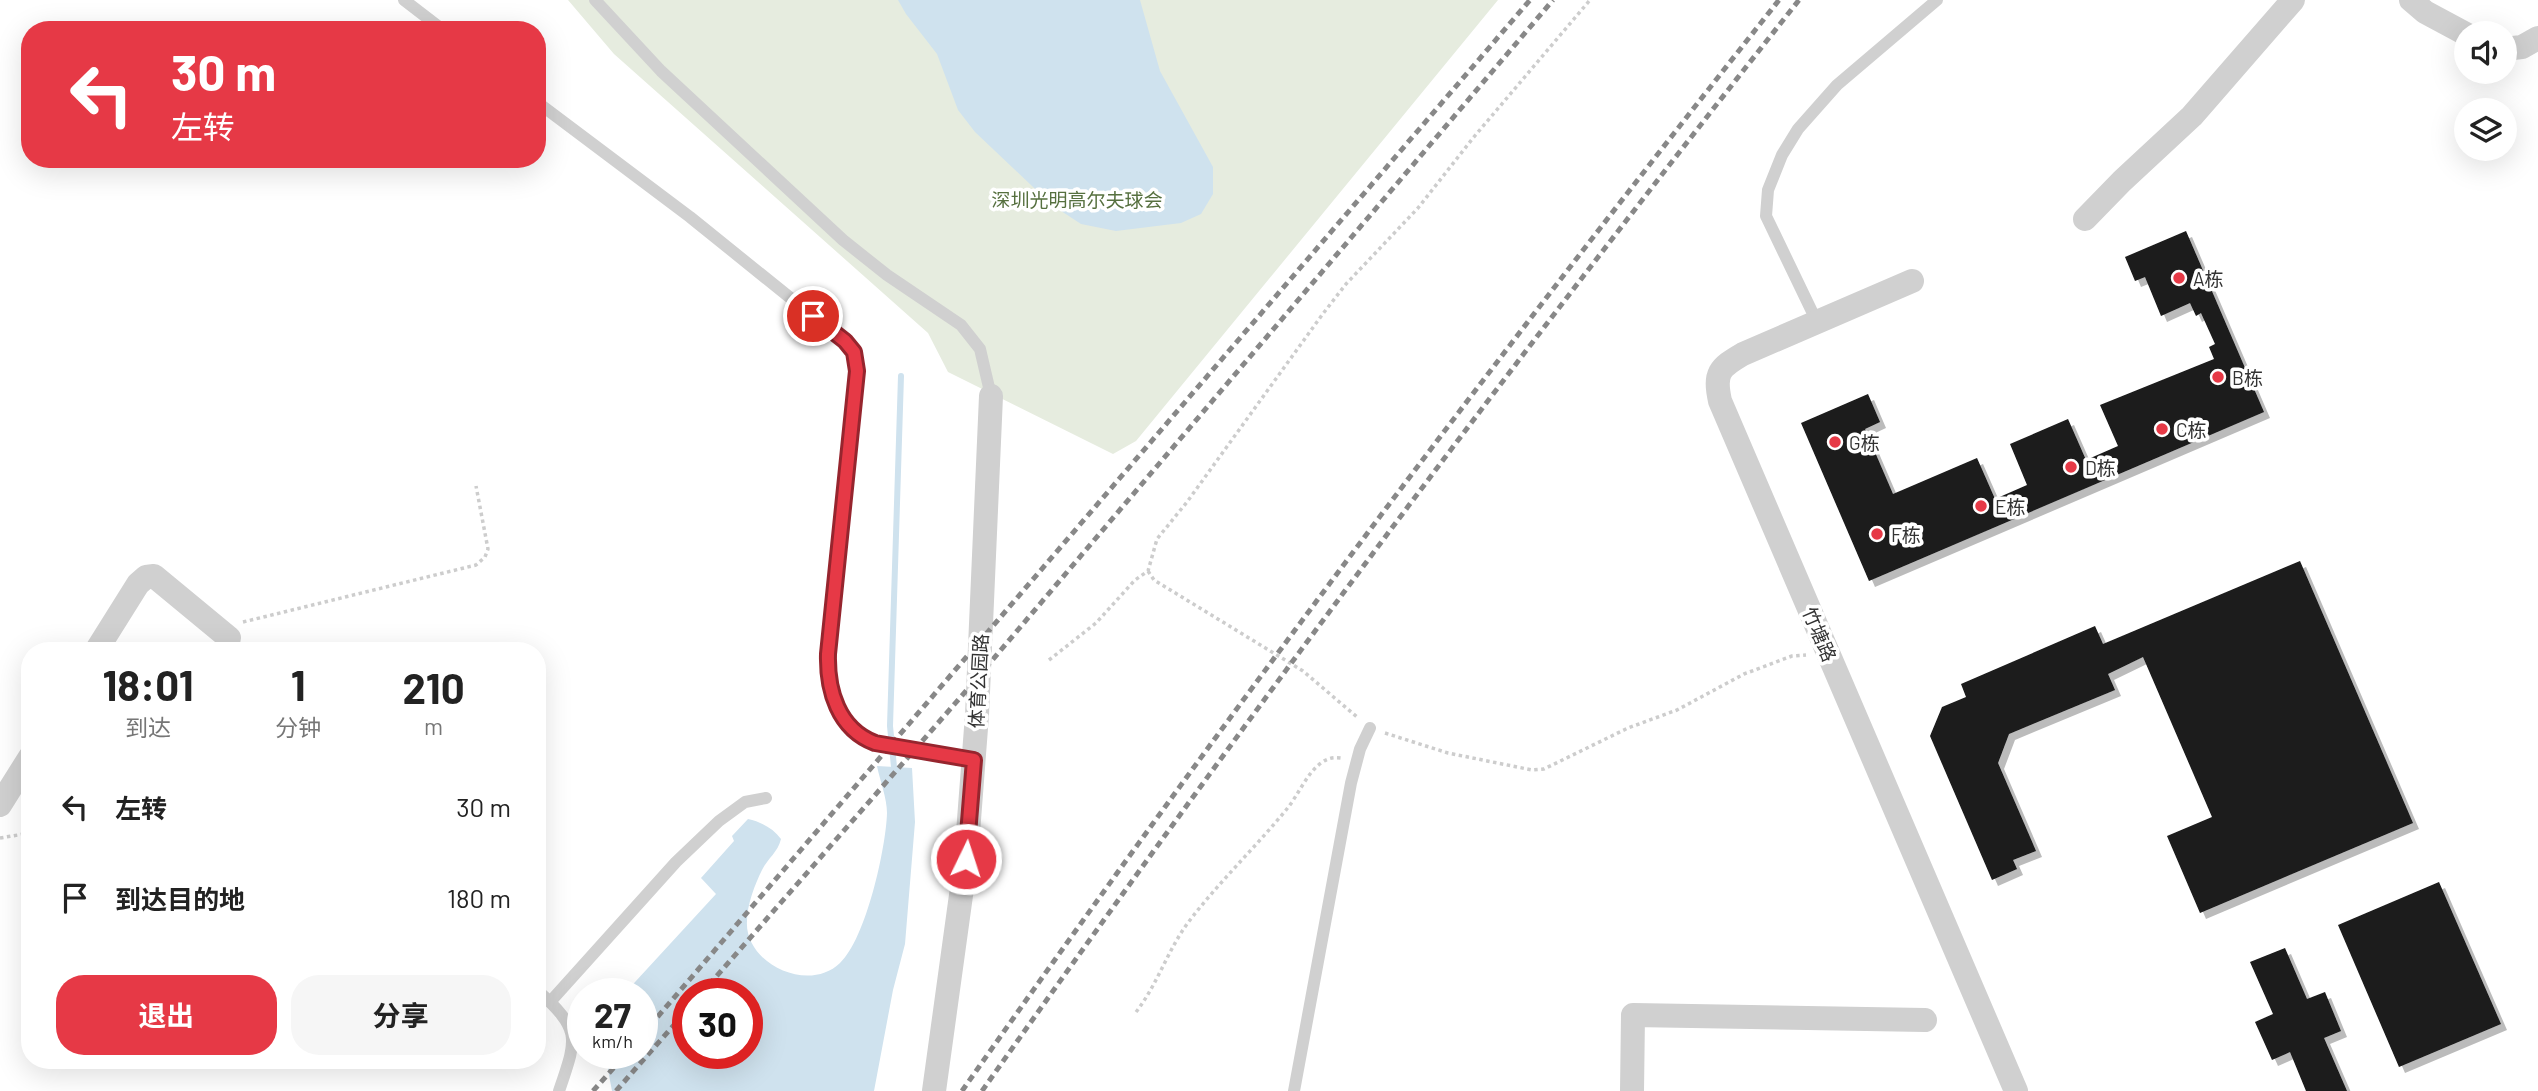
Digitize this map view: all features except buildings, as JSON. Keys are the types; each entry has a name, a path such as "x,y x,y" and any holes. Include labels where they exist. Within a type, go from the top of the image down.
{"street":[{"path":"2085,219 2192,116 2293,0"},
{"path":"2411,0 2425,12 2454,28"},
{"path":"2517,48 2538,38"},
{"name":"竹塘路","path":"1912,281 1729,362 1720,370 1716,381 1720,401 2016,1091"},
{"name":"体育公园路","path":"934,1091 966,859 974,760 991,396"},
{"path":"102,642 138,584 146,577 154,576 223,633"},
{"path":"0,805 21,771"},
{"path":"1632,1091 1633,1015 1925,1020"}],"lane":[{"path":"404,0 431,21"},
{"path":"595,0 616,26 661,71 843,240 887,275 961,325 980,349 991,396"},
{"path":"1817,322 1766,216 1768,190 1782,155 1798,129 1837,85 1937,0"},
{"path":"546,109 690,217 845,341 854,352 857,371 828,673 840,713 855,733 875,743 974,760"},
{"path":"1294,1091 1351,783 1370,728"},
{"path":"550,1002 684,853 719,821 745,802 766,797"},
{"path":"546,998 563,1013 573,1040 570,1060 559,1091"}],"path":[{"path":"1049,660 1096,623 1135,580 1148,571 1157,539 1187,502 1322,315 1346,284 1418,208 1473,138 1590,0"},
{"path":"223,633 476,565 485,557 488,549 476,486"},
{"path":"1148,571 1154,580 1303,671 1370,728 1448,753 1532,770 1544,769 1628,728 1677,710 1744,674 1792,656 1829,653"},
{"path":"1136,1012 1152,991 1163,965 1188,923 1284,813 1311,773 1332,757 1357,761"},
{"path":"0,838 21,835"}],"green space":[{"name":"深圳光明高尔夫球会","path":"568,0 1498,0 1136,441 1113,454 948,372 928,333 614,54"}],"water":[{"path":"898,0 1140,0 1160,71 1213,167 1213,194 1201,214 1181,223 1116,231 1081,224 1052,205 975,132 958,110 937,54"},
{"path":"877,766 912,768 915,822 905,944 893,990 874,1091 612,1091 608,1069 658,1069 658,978 639,978 716,894 701,878 734,841 732,836 748,819 766,826 781,839 759,876 748,908 749,936 756,950 780,969 796,974 827,972 840,963 849,951 866,914 883,848 887,813"}],"waterway":[{"path":"894,767 890,726 901,376"}],"railway":[{"path":"658,1016 1530,0"},
{"path":"715,978 966,691 1553,0"},
{"path":"962,1091 1261,676 1569,268 1779,0"},
{"path":"982,1091 1383,540 1589,268 1799,0"},
{"path":"616,1091 672,1027"},
{"path":"593,1091 613,1069"}],"place":[{"name":"A栋","path":"2179,278"},
{"name":"B栋","path":"2218,377"},
{"name":"C栋","path":"2162,429"},
{"name":"G栋","path":"1835,442"},
{"name":"D栋","path":"2071,467"},
{"name":"E栋","path":"1981,506"},
{"name":"F栋","path":"1877,534"}],"route":[{"path":"813,316 845,341 854,352 857,371 828,654 828,673 833,695 847,724 865,740 974,760 966,859"}]}
